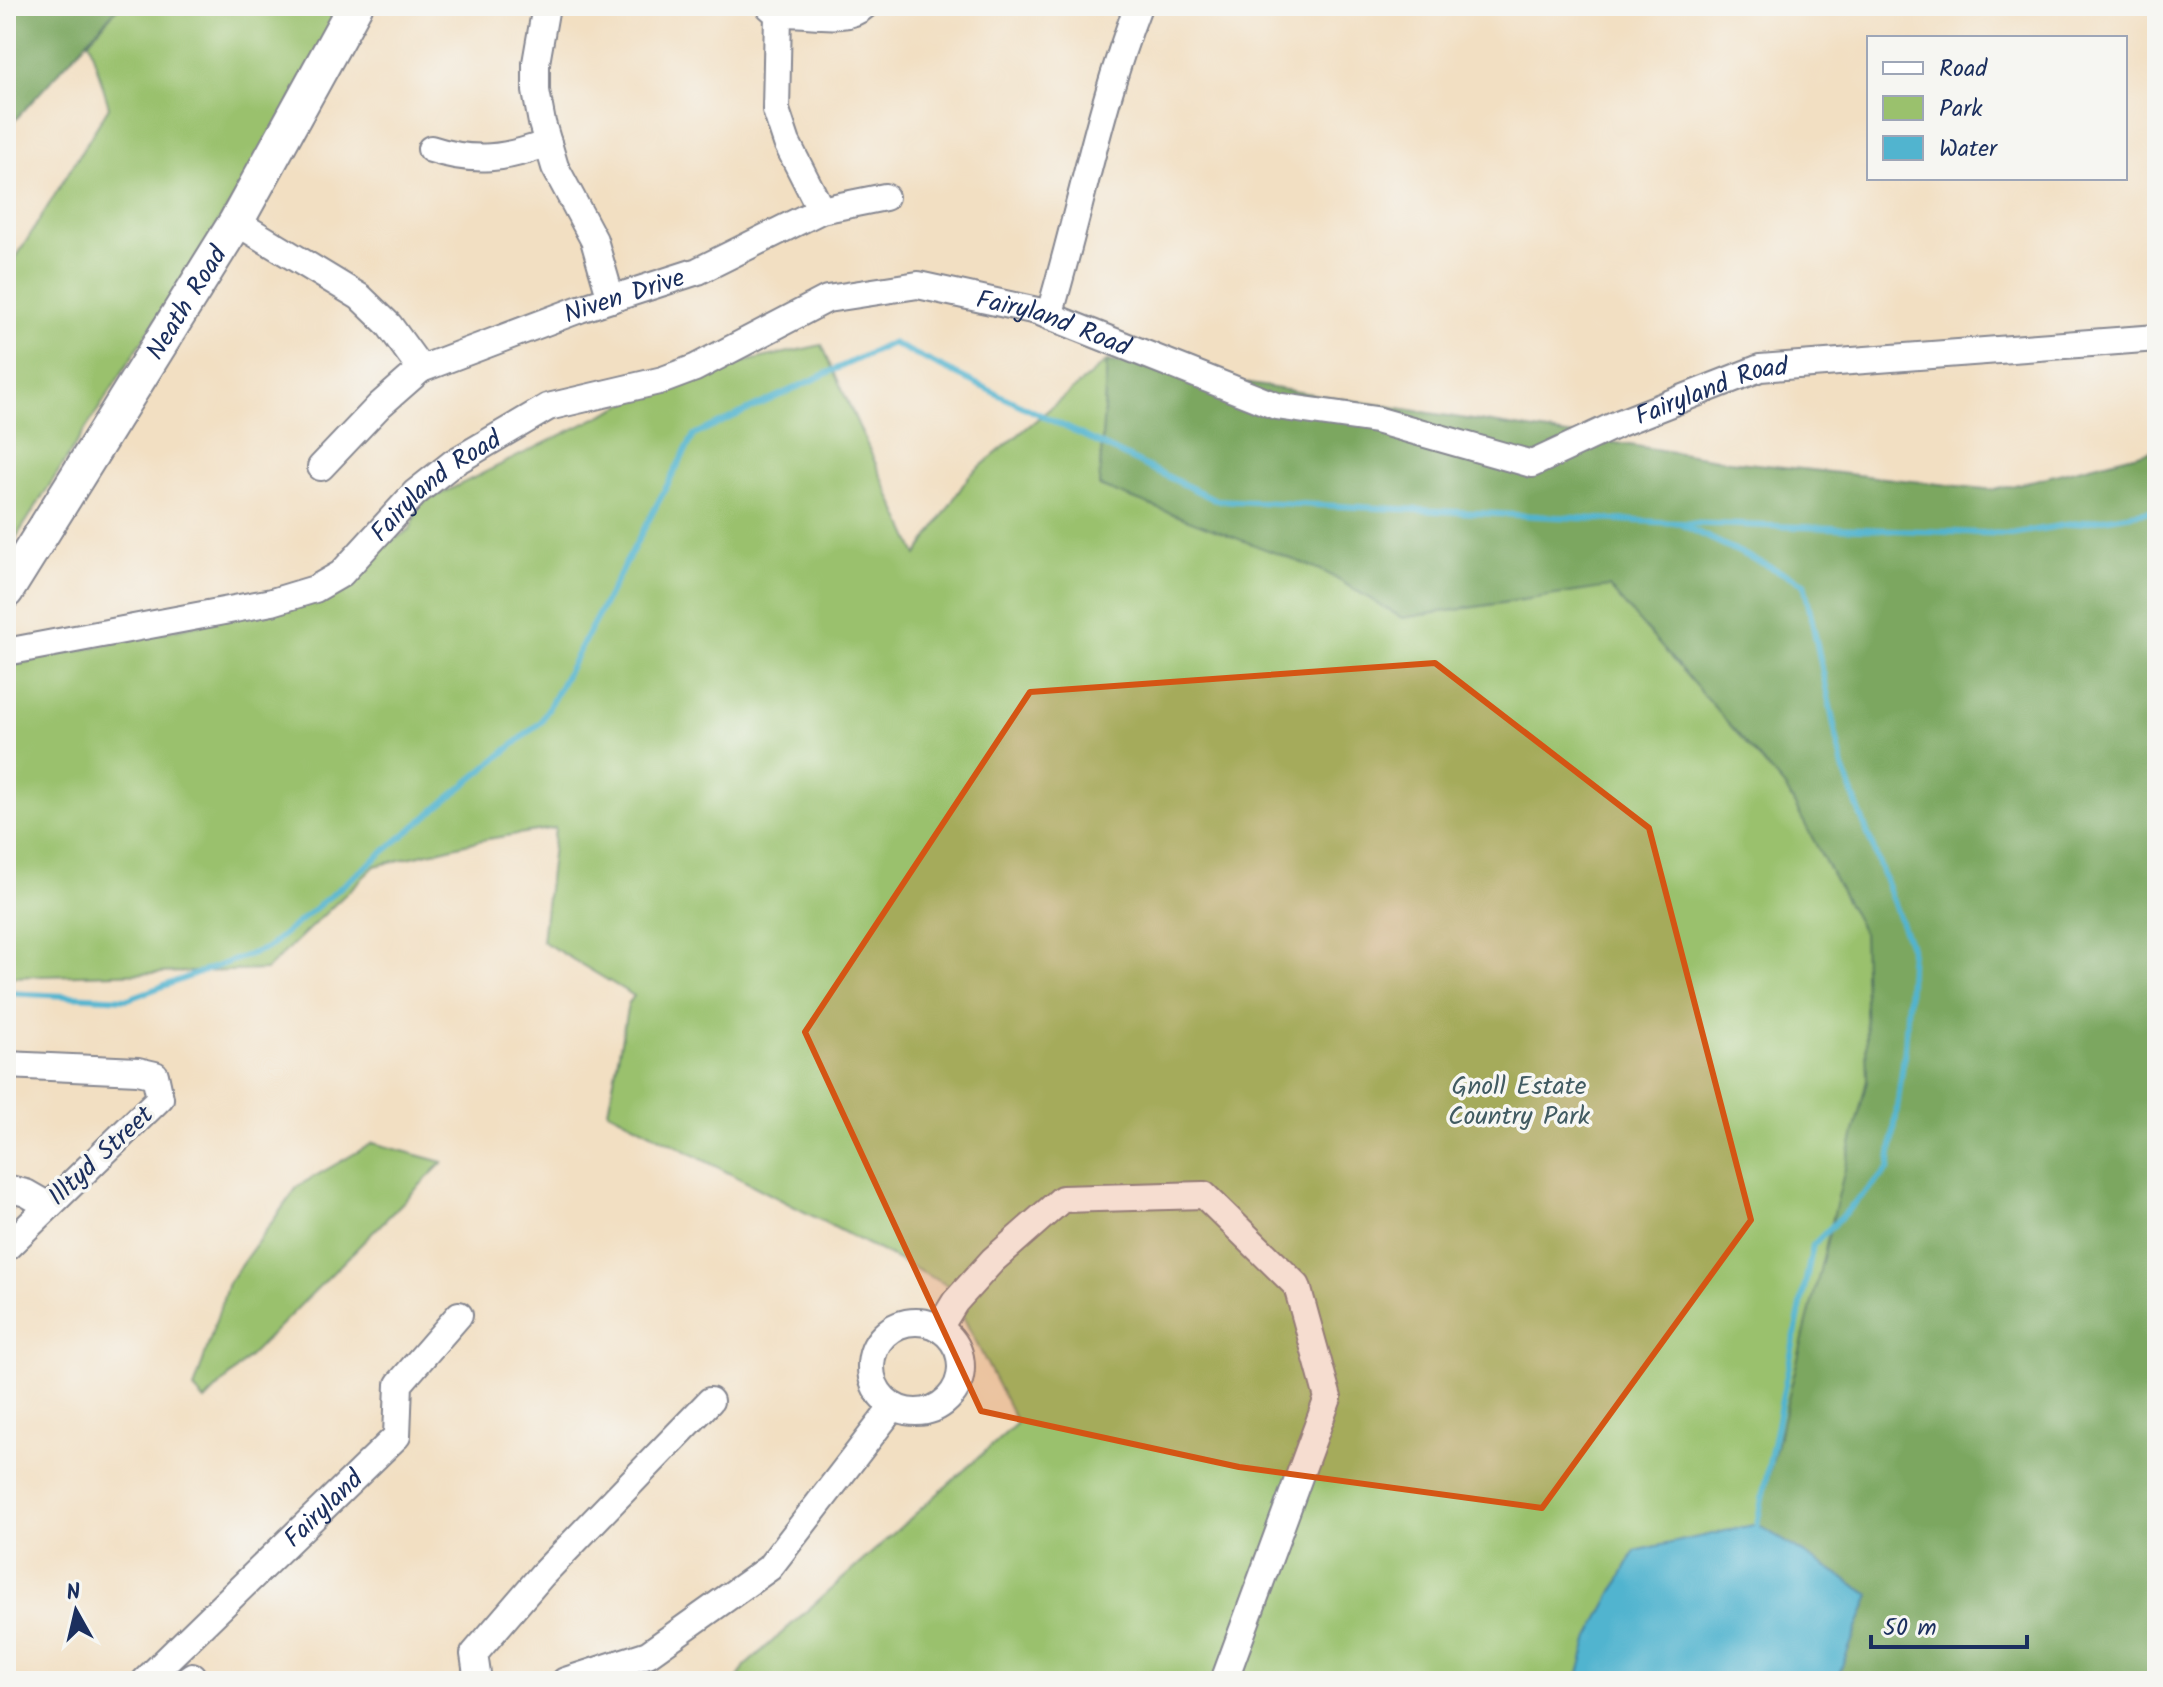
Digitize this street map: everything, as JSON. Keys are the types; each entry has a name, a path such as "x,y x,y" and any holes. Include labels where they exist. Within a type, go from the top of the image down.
{"main road":[{"name":"Neath Road","path":"6,591 236,222 355,6"}],"street":[{"path":"546,6 536,63 536,91 555,167 594,240 611,299"},
{"path":"821,210 787,143 776,110 774,10 845,14 864,6"},
{"path":"1049,316 1071,241 1099,122 1138,6"},
{"path":"431,149 457,157 487,160 513,156 548,143"},
{"name":"Niven Drive","path":"421,369 611,299 698,271 821,210 885,197"},
{"path":"236,222 360,297 389,325 421,369 380,405 321,467"},
{"name":"Fairyland Road","path":"6,652 272,602 315,589 341,574 415,493 453,463 548,407 663,380 695,368 827,299 918,285 1049,316 1276,406 1376,420 1532,464 1620,423 1760,368 2157,338"},
{"name":"Illtyd Street","path":"6,1065 138,1071 155,1075 160,1098 6,1248"},
{"path":"6,1188 26,1193 47,1205"},
{"path":"939,1328 955,1302 993,1260 1062,1199 1204,1195 1297,1286 1328,1398 1224,1681"},
{"name":"Fairyland","path":"151,1679 397,1436 399,1384 459,1315"},
{"path":"912,1322 939,1328 959,1351 962,1367 955,1391 931,1410 915,1413 893,1407 874,1383 874,1352 884,1336 897,1327 912,1322"},
{"path":"478,1681 474,1654 542,1575 710,1401"},
{"path":"565,1681 648,1654 769,1568 893,1407"}],"highlighted area":[{"path":"1435,663 1649,828 1751,1220 1542,1508 1239,1467 981,1411 805,1032 1030,692"}],"green space":[{"path":"6,6 119,6 6,130"},
{"path":"119,6 342,6 265,150 6,553 6,274 109,107 89,41"},
{"name":"Gnoll Estate Country Park","path":"822,345 917,555 969,476 1107,361 1099,486 2157,563 2157,1681 736,1681 745,1666 1017,1423 947,1285 608,1111 628,1004 634,996 542,941 555,828 482,840 375,866 266,970 6,977 6,666 297,603 410,529 420,504 684,375"},
{"path":"1107,361 1729,461 1995,490 2157,449 2157,1681 1836,1681 1870,1595 1757,1524 1867,1080 1863,932 1786,789 1609,587 1402,618 1323,571 1099,486"},
{"path":"373,1143 443,1162 205,1401 194,1389 228,1283 298,1186"}],"water":[{"path":"1757,1524 1870,1595 1836,1681 1577,1681 1589,1637 1635,1551"}],"waterway":[{"path":"6,993 128,999 267,948 541,722 694,435 892,343 1216,500 1678,523 2011,534 2157,510"},
{"path":"1680,524 1804,583 1843,768 1911,949 1905,1048 1889,1169 1813,1245 1757,1524"},
{"path":"2155,1681 2157,1672"}]}
